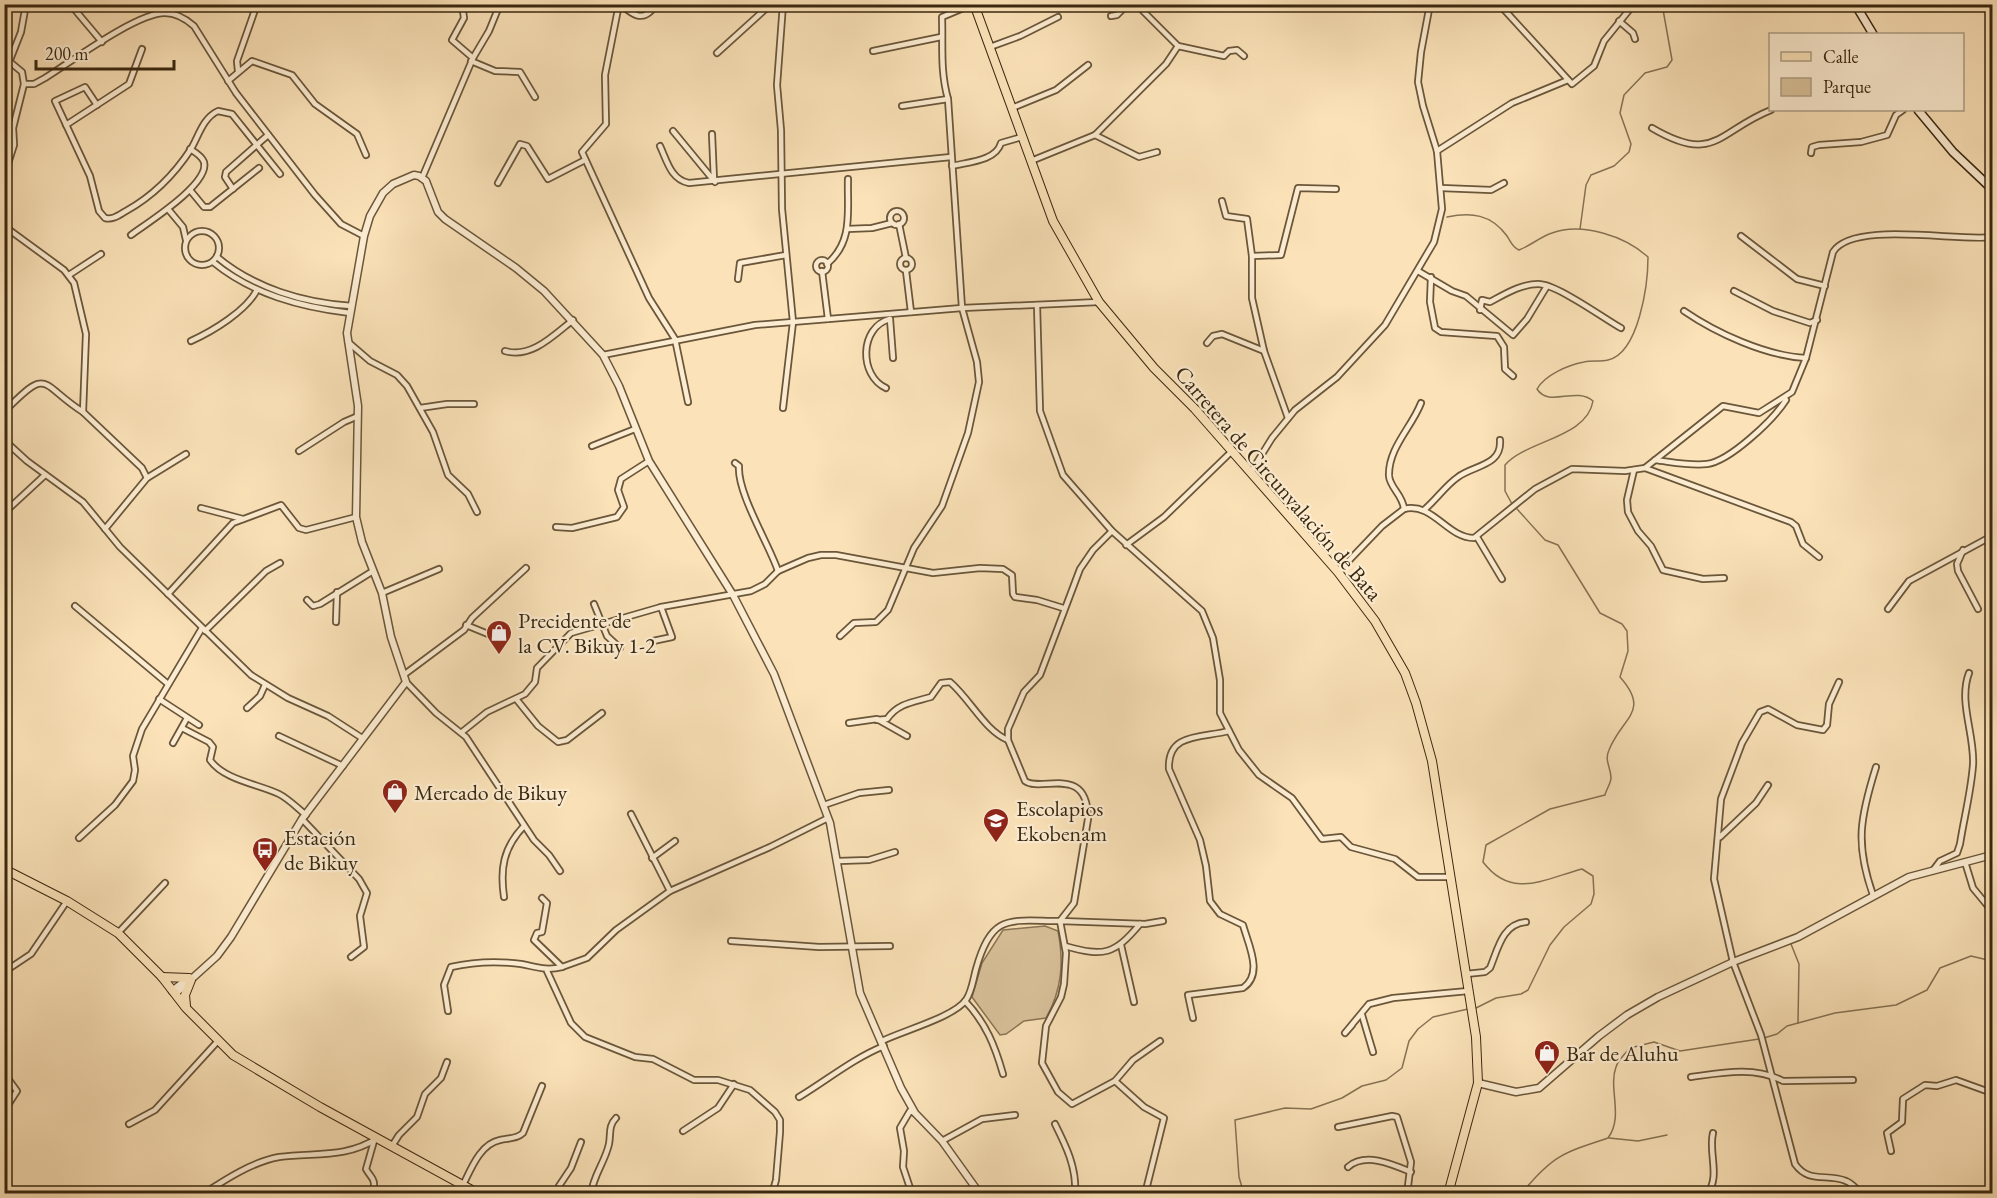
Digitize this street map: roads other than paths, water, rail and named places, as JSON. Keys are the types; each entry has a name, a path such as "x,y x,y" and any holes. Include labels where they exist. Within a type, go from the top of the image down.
{"main road":[{"name":"Carretera de Circunvalación de Bata","path":"973,4 1063,243 1099,302 1154,368 1195,409 1338,572 1391,648 1416,703 1432,761 1451,877 1472,1015 1478,1083 1448,1194"},
{"path":"1855,4 1872,33"},
{"path":"1919,111 1953,152 1992,189"},
{"path":"4,869 67,901 118,933 162,977 217,1042 233,1055 376,1139 480,1194"},
{"path":"162,977 191,979 185,995 186,1008"}],"street":[{"path":"10,60 19,40 26,4"},
{"path":"70,4 102,42"},
{"path":"238,71 237,61 257,4"},
{"path":"462,4 464,18 452,40 472,59 495,71 520,72 535,97"},
{"path":"500,4 489,31 472,59 423,178 438,212 445,219 516,268 573,320 603,355 619,386 649,461 733,595 770,666 828,818 838,861 851,948 863,1000 907,1102 942,1141 980,1194"},
{"path":"651,11 647,15 638,16 620,4 604,75 606,124 582,152 649,298 675,339 688,402"},
{"path":"717,53 771,4"},
{"path":"783,4 777,85 786,255 793,322 783,408"},
{"path":"840,636 850,625 870,624 884,615 920,537 931,526 942,506 973,414 979,374 962,308 948,99 942,76 941,37 942,17 973,4"},
{"path":"1111,16 1117,15 1128,4"},
{"path":"1136,4 1178,46 1224,56 1229,51 1237,50 1244,56"},
{"path":"1251,472 1288,418 1302,404 1326,388 1369,345 1385,325 1418,271 1438,229 1442,209 1437,151 1418,82 1430,4"},
{"path":"1499,4 1572,84 1594,66 1602,46 1634,4"},
{"path":"24,84 34,84 102,42 150,16 173,14 194,26 228,81 335,219 364,236"},
{"path":"990,47 1020,36 1058,17"},
{"path":"1619,21 1633,33 1635,39"},
{"path":"873,51 941,37"},
{"path":"1031,161 1095,135 1166,64 1178,46"},
{"path":"66,125 129,84 142,49"},
{"path":"4,57 22,72 24,84 13,128 13,152 4,176"},
{"path":"228,81 252,61 291,75 315,104 357,134 366,155"},
{"path":"1012,108 1051,93 1088,65"},
{"path":"1437,151 1512,103 1568,80"},
{"path":"97,105 85,87 57,99 55,104 90,176 99,212 109,219 132,208 160,187 190,149 208,118 218,111 232,114 280,174"},
{"path":"902,106 948,99"},
{"path":"1652,128 1673,141 1704,144 1724,139 1752,118 1769,111"},
{"path":"1811,153 1812,147 1819,145 1861,142 1887,135 1896,115 1902,111"},
{"path":"674,131 715,181"},
{"path":"712,134 715,181"},
{"path":"233,189 225,177 226,172 268,135"},
{"path":"1095,135 1140,158 1157,152"},
{"path":"952,166 990,156 999,150 1001,143 1022,137"},
{"path":"498,183 520,144 527,146 548,179 585,160"},
{"path":"660,146 670,170 678,179 689,183 951,157"},
{"path":"131,235 190,190 202,174 205,164 203,158 190,149"},
{"path":"190,190 207,208 259,168"},
{"path":"423,178 414,175 393,184 383,193 370,216 364,236 351,309 348,342 358,416 356,517 382,593 392,637 406,682 436,713 462,732 524,826 560,871"},
{"path":"822,271 843,248 847,229 848,179"},
{"path":"1441,188 1491,190 1504,183"},
{"path":"1252,256 1281,255 1298,188 1336,189"},
{"path":"1222,201 1226,216 1247,219 1252,256 1252,298 1264,351 1288,418"},
{"path":"168,208 183,227 186,240 185,251 191,261 202,265 213,262 217,257 219,246 215,236 205,231 194,232 183,227"},
{"path":"892,223 891,214 899,211 903,216 899,224 906,258 913,264 906,271"},
{"path":"847,229 899,224"},
{"path":"4,225 27,240 69,275 78,293 87,350 83,375 83,412"},
{"path":"186,240 194,232"},
{"path":"1655,460 1689,465 1716,462 1739,447 1772,417 1796,386 1836,249 1852,240 1882,234 1992,237"},
{"path":"1742,236 1797,279 1825,286"},
{"path":"69,275 101,254"},
{"path":"738,279 740,263 786,255"},
{"path":"217,257 247,278 278,291 351,309"},
{"path":"906,258 900,263 906,271 911,312"},
{"path":"827,264 823,260 818,261 816,267 822,271 828,319"},
{"path":"213,262 257,290 287,301 351,309"},
{"path":"1418,271 1452,291 1466,296 1508,333 1516,334 1547,286"},
{"path":"1431,277 1430,302 1435,328 1441,333 1497,336 1504,347 1505,369 1513,376"},
{"path":"1480,310 1482,300 1490,302 1522,286 1538,284 1547,286 1621,328"},
{"path":"191,341 241,311 252,301 257,290"},
{"path":"1734,291 1786,316 1808,323 1817,320"},
{"path":"603,355 755,325 890,316 962,308 1099,302"},
{"path":"1037,305 1036,333 1042,422 1063,475 1126,545 1176,586 1202,611 1213,638 1220,680 1221,712 1239,750 1259,775 1292,798 1322,839 1341,837 1351,847 1395,859 1418,877 1451,877"},
{"path":"1684,311 1719,333 1780,353 1806,358"},
{"path":"890,316 893,358"},
{"path":"886,388 878,383 869,370 866,345 874,328 890,316"},
{"path":"505,351 519,354 533,348 573,320"},
{"path":"1207,343 1213,336 1222,334 1264,351"},
{"path":"348,342 370,361 401,378 433,432 448,476 468,494 477,512"},
{"path":"6,408 32,385 43,382 53,386 142,468 147,478"},
{"path":"1338,572 1382,526 1404,509 1424,510 1462,536 1477,537 1535,489 1572,470 1645,468 1723,406 1759,413 1787,398"},
{"path":"420,408 447,404 474,404"},
{"path":"1404,509 1402,497 1390,481 1389,472 1401,437 1415,420 1422,404"},
{"path":"299,451 344,422 358,416"},
{"path":"592,446 635,429"},
{"path":"4,440 45,475 83,502 105,529 203,630 266,685 328,716 362,738"},
{"path":"1424,510 1458,476 1492,460 1499,452 1500,440"},
{"path":"4,453 12,448"},
{"path":"1126,545 1164,517 1232,452"},
{"path":"105,529 147,478 186,454"},
{"path":"556,527 572,528 617,517 624,503 618,490 621,479 649,461"},
{"path":"735,463 740,466 738,476 778,571"},
{"path":"1645,468 1791,522 1796,526 1803,544 1819,557"},
{"path":"1634,470 1627,500 1628,512 1638,531 1651,546 1663,570 1703,579 1724,578"},
{"path":"4,513 45,475"},
{"path":"168,594 233,523 281,505 299,528 306,530 356,517"},
{"path":"201,508 243,519"},
{"path":"232,515 233,523"},
{"path":"1112,531 1084,562 1063,608 1040,675 1018,701 1008,729 1008,740 1025,781 1035,784 1061,782 1068,784 1077,790 1086,804 1088,819 1074,903 1060,921 1065,946 1064,990 1046,1026 1042,1063 1058,1092 1072,1104 1115,1081 1133,1060 1160,1041"},
{"path":"1888,609 1909,581 1992,536"},
{"path":"1477,537 1502,579"},
{"path":"1963,550 1957,564 1958,571 1978,609"},
{"path":"462,732 487,712 517,700 535,682 537,668 571,633 661,607 733,595 765,584 778,571 821,555 851,557 933,573 980,568 1003,569 1012,575 1013,594 1016,597 1037,600 1063,608"},
{"path":"79,838 120,800 133,781 135,748 142,729 203,630 266,571 280,563"},
{"path":"382,593 439,568"},
{"path":"405,674 464,630 466,625 526,568"},
{"path":"307,600 316,606 337,591 373,572"},
{"path":"336,622 337,591"},
{"path":"594,604 612,643 620,648"},
{"path":"75,606 168,684"},
{"path":"653,641 672,638 661,607"},
{"path":"466,625 488,634 506,628"},
{"path":"1934,869 1940,861 1954,856 1960,844 1973,765 1965,702 1965,683 1969,673"},
{"path":"849,723 887,719 892,712 912,700 931,697 941,683 950,681 968,698 994,734 1008,740"},
{"path":"174,993 217,956 304,817 406,682"},
{"path":"1839,682 1829,704 1827,726 1823,730 1797,725 1768,709 1760,712 1742,744 1721,798 1720,837 1715,851 1714,879 1733,962 1761,1035 1796,1164 1801,1172 1811,1177 1845,1180 1861,1193"},
{"path":"247,708 260,696 266,685"},
{"path":"159,699 199,725"},
{"path":"517,700 538,726 558,742 567,740 602,712"},
{"path":"172,743 187,718"},
{"path":"877,720 907,736"},
{"path":"182,728 209,742 213,747 210,760 213,765 239,779 282,795 352,872 367,893 360,916 364,947 351,957"},
{"path":"1193,1018 1188,995 1243,988 1250,984 1255,970 1244,925 1220,914 1210,901 1200,840 1169,769 1168,759 1170,751 1181,741 1229,730"},
{"path":"279,736 343,766"},
{"path":"1873,895 1861,852 1862,821 1876,767"},
{"path":"1720,837 1756,803 1768,785"},
{"path":"824,805 859,793 889,790"},
{"path":"631,814 670,891"},
{"path":"448,1011 444,986 451,967 488,963 521,964 547,971 587,958 616,930 670,891 770,847 828,818"},
{"path":"504,897 501,870 512,839 524,826"},
{"path":"652,858 675,841"},
{"path":"838,861 869,861 895,852"},
{"path":"1478,1083 1516,1092 1539,1088 1626,1015 1658,997 1733,962 1798,937 1909,877 1992,855"},
{"path":"1965,862 1973,888 1992,910"},
{"path":"118,933 165,883"},
{"path":"542,898 547,903 542,932 537,933 534,940 562,967"},
{"path":"4,972 31,954 67,901"},
{"path":"800,1097 826,1082 864,1054 951,1011 965,1001 984,949 999,925 1008,921 1140,924 1163,921"},
{"path":"1466,974 1485,972 1490,968 1507,930 1515,923 1526,922"},
{"path":"1065,946 1099,954 1121,945 1140,924"},
{"path":"731,940 851,948 890,946"},
{"path":"1121,945 1134,1002"},
{"path":"547,971 571,1023 585,1037 635,1057 653,1059 694,1080 718,1080 750,1090 780,1120 776,1180 772,1194"},
{"path":"1352,1025 1345,1033 1369,1004 1383,1000 1468,991"},
{"path":"965,1001 982,1020 990,1035 1003,1074"},
{"path":"1362,1015 1373,1052"},
{"path":"129,1124 156,1108 217,1042"},
{"path":"392,1146 399,1135 417,1117 425,1094 441,1078 447,1062"},
{"path":"1691,1077 1732,1071 1772,1076 1783,1081 1853,1080"},
{"path":"4,1073 17,1091 4,1111"},
{"path":"1891,1151 1887,1133 1902,1122 1903,1099 1906,1095 1925,1085 1937,1086 1956,1080 1992,1093"},
{"path":"1115,1081 1144,1107 1164,1118 1145,1194"},
{"path":"683,1131 718,1108 734,1084"},
{"path":"463,1185 475,1161 493,1142 519,1137 523,1133 542,1086"},
{"path":"1992,1108 1992,1123"},
{"path":"912,1194 903,1167 904,1150 900,1128 910,1111 915,1113"},
{"path":"942,1141 982,1119 1015,1115"},
{"path":"1338,1128 1392,1116 1397,1117 1404,1133 1411,1172 1407,1194"},
{"path":"591,1194 592,1185 606,1152 610,1127 616,1118"},
{"path":"1055,1124 1069,1153 1076,1182 1075,1194"},
{"path":"1707,1194 1711,1188 1713,1174 1713,1133"},
{"path":"203,1194 253,1166 276,1158 346,1153 376,1139"},
{"path":"374,1194 375,1181 366,1169 376,1139"},
{"path":"564,1194 559,1186 571,1168 581,1142"},
{"path":"1348,1167 1360,1160 1370,1160 1411,1172"}],"waterway":[{"path":"1580,229 1586,185 1591,175 1614,166 1629,152 1631,144 1620,113 1624,95 1645,73 1667,67 1672,60 1662,4"},
{"path":"1447,217 1472,215 1487,219 1501,229 1513,246 1519,250 1552,233 1576,229 1615,237 1639,249 1648,257 1644,300 1640,316 1627,345 1619,355 1608,360 1584,362 1558,371 1545,379 1537,389 1548,397 1579,395 1593,401 1588,413 1580,423 1527,450 1505,465 1505,491 1512,504"},
{"path":"1476,1008 1496,998 1521,994 1528,990 1550,945 1564,927 1591,904 1594,894 1593,876 1582,869 1529,884 1505,881 1494,874 1483,862 1486,845 1550,809 1605,795 1611,778 1607,761 1608,754 1614,739 1634,707 1629,689 1620,677 1628,651 1627,631 1622,624 1600,613 1558,545 1545,540 1517,509"},
{"path":"1791,944 1799,964 1798,1023"},
{"path":"1764,1038 1777,1034 1787,1026 1835,1013 1896,1005 1927,990 1940,968 1971,956 1992,961"},
{"path":"1244,1194 1239,1177 1235,1120 1285,1108 1311,1109 1342,1098 1362,1086 1386,1080 1402,1068 1409,1041 1418,1029 1433,1017 1468,1009"},
{"path":"1521,1194 1541,1171 1559,1157 1608,1138 1615,1121 1614,1075 1620,1059 1630,1048 1654,1042 1680,1051 1759,1039"},
{"path":"1609,1138 1638,1141 1667,1135"}],"place":[{"name":"Precidente de la CV. Bikuy 1-2","path":"499,656"},
{"name":"Mercado de Bikuy","path":"395,815"},
{"name":"Escolapios Ekobenam","path":"996,844"},
{"name":"Estación de Bikuy","path":"265,873"},
{"name":"Bar de Aluhu","path":"1547,1076"}]}
